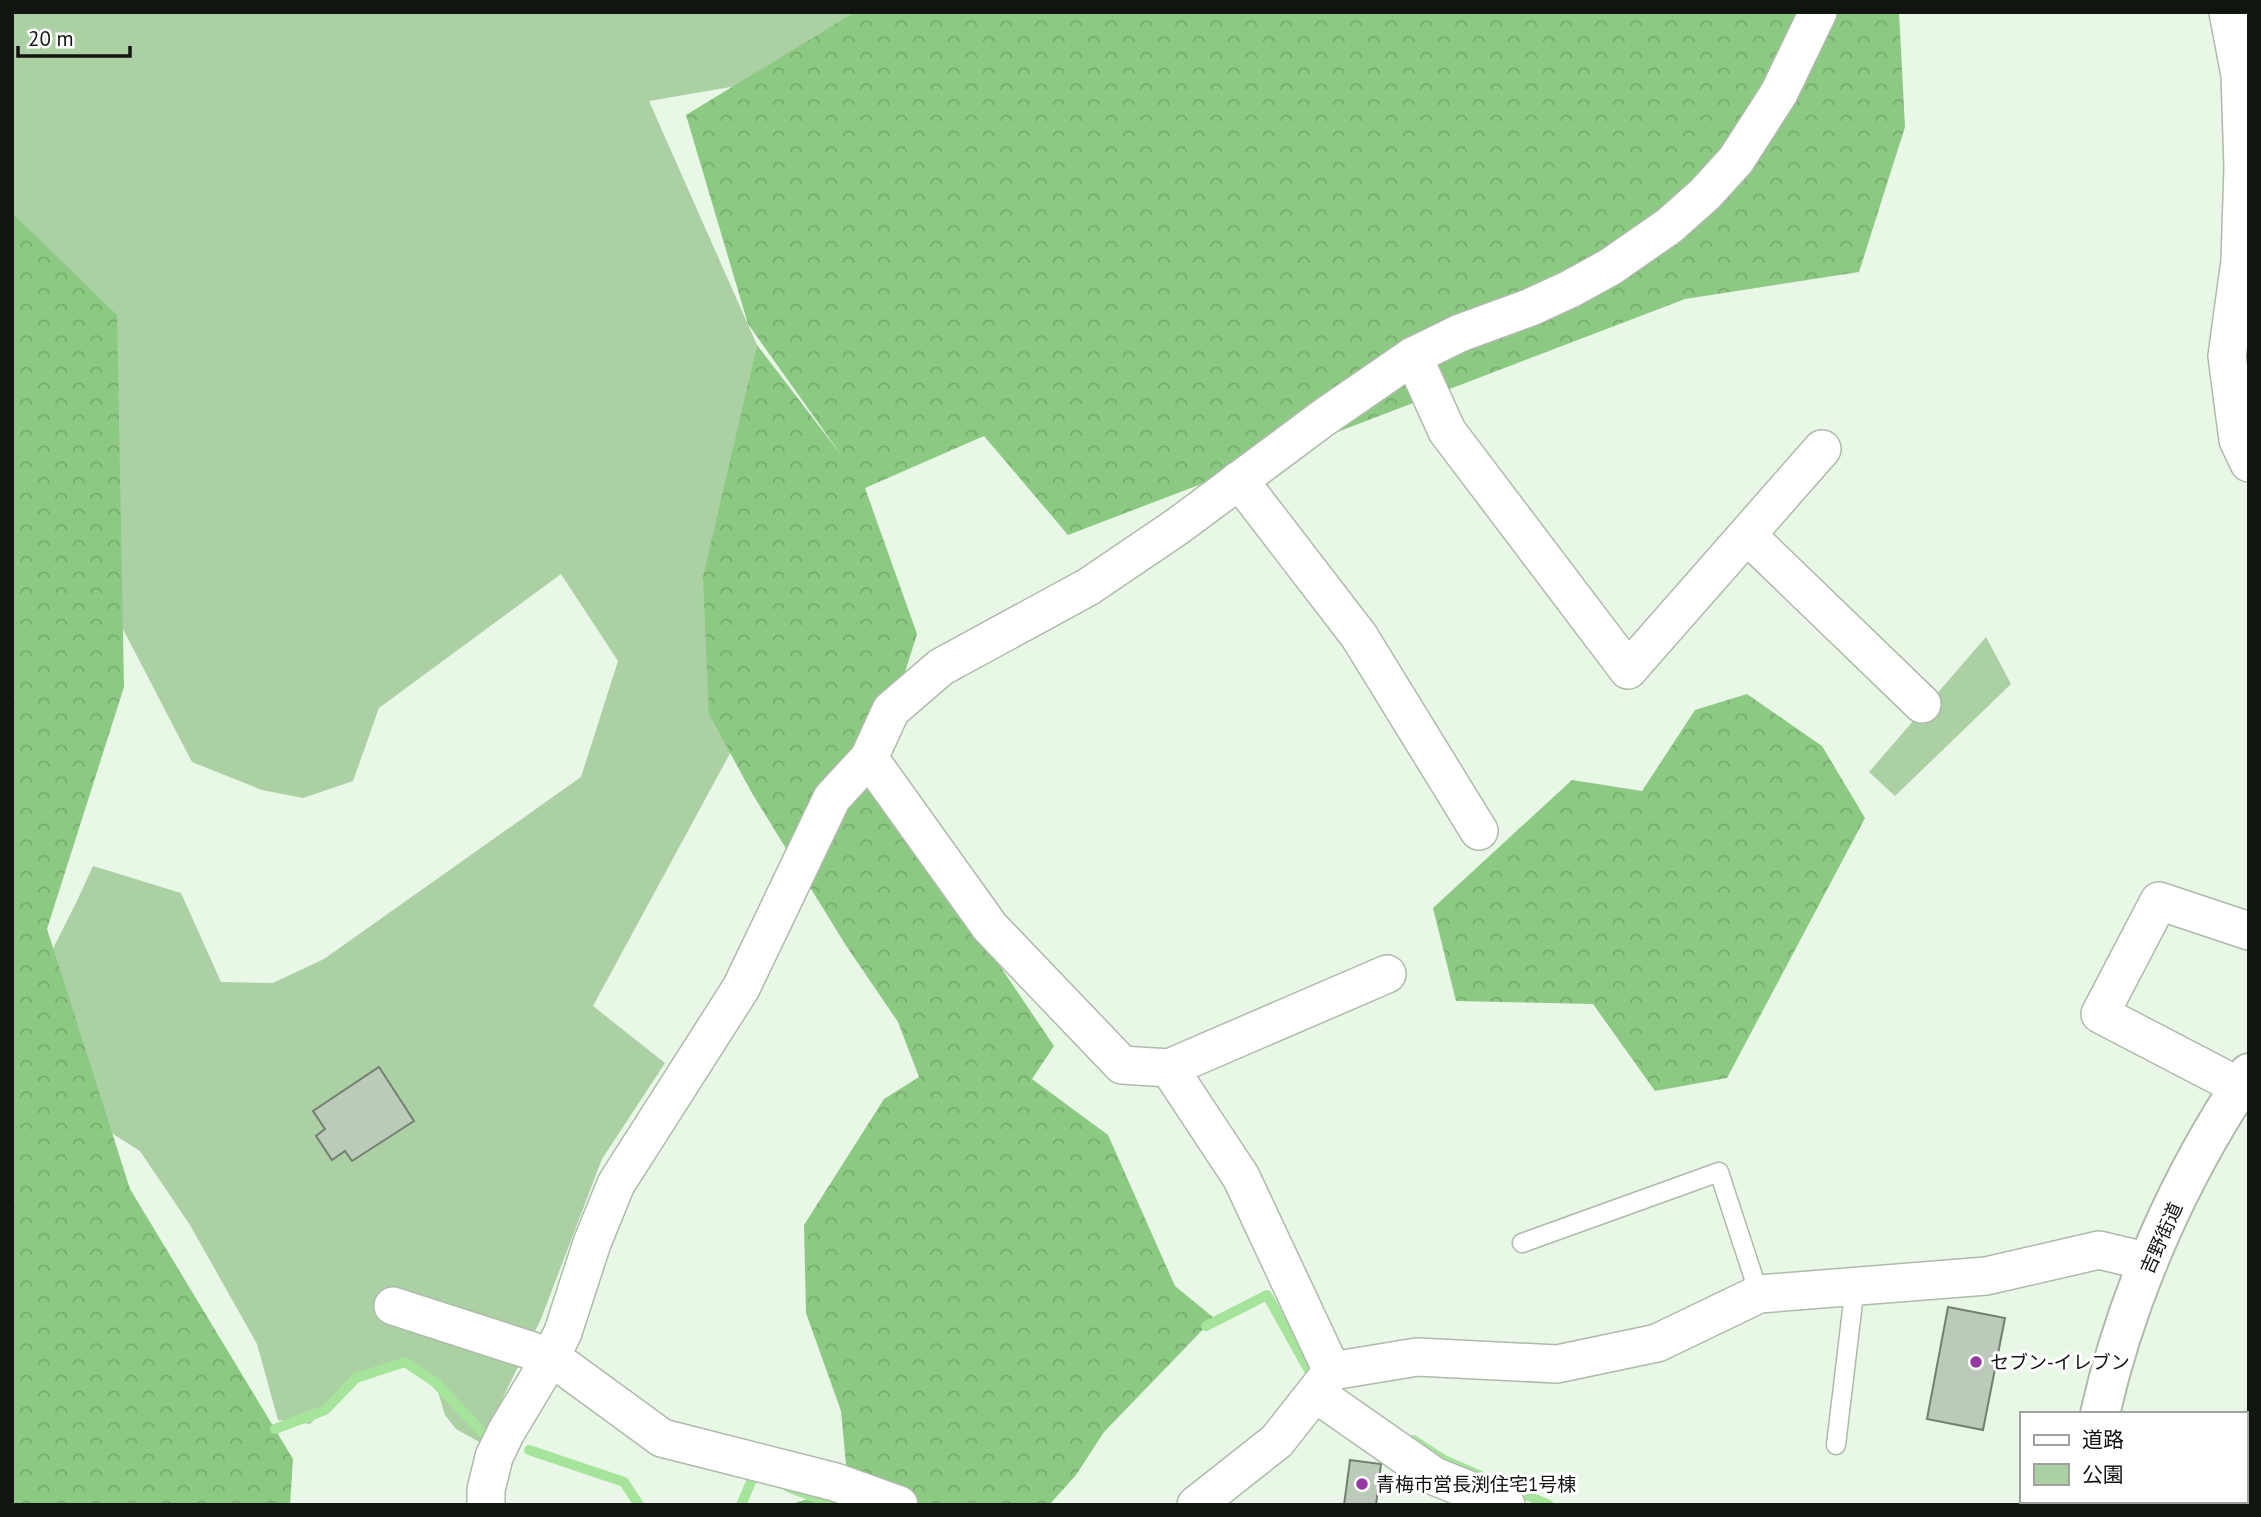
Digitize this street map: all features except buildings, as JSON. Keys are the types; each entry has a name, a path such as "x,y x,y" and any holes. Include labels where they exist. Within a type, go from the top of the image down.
{"highway":[{"name":"吉野街道","path":"2100,1412 2124,1326 2149,1262 2197,1159 2244,1080"}],"street":[{"path":"486,1505 486,1490 494,1457 563,1332 592,1243 617,1184 741,988 832,798 869,758 891,710 941,667 1088,587 1178,526 1322,418 1413,356 1460,333 1531,307 1570,289 1610,267 1669,226 1705,194 1743,149 1779,93 1818,12"},
{"path":"2228,12 2244,77 2241,261 2227,356 2238,440 2249,463"},
{"path":"1413,356 1447,431 1628,670 1822,449"},
{"path":"1239,480 1359,636 1479,831"},
{"path":"1747,535 1922,704"},
{"path":"869,758 990,927 1122,1065 1169,1069 1387,974"},
{"path":"2244,1080 2100,1014 2159,901 2249,931"},
{"path":"1169,1069 1241,1177 1323,1382 1431,1490 1506,1505"},
{"path":"1196,1505 1277,1441 1323,1382 1417,1357 1557,1364 1657,1343 1759,1294 1986,1276 2099,1250 2149,1262"},
{"path":"393,1306 551,1357 662,1438 835,1482 899,1505"}],"lane":[{"path":"1522,1243 1719,1172 1759,1294"},
{"path":"1836,1445 1855,1285"}],"green space":[{"path":"12,12 893,12 835,69 649,101 757,345 726,481 720,562 734,746 593,1006 665,1063 602,1159 541,1319 481,1443 456,1429 445,1415 435,1382 405,1362 356,1378 310,1424 278,1420 257,1344 190,1225 140,1151 59,1100 18,1018 93,866 181,893 221,982 273,983 324,959 581,777 618,661 561,574 379,708 353,781 303,798 262,790 192,762 84,554 12,235"},
{"path":"855,12 1899,12 1905,127 1859,272 1685,299 1068,535 984,436 865,488 917,634 872,777 1054,1046 1032,1079 1108,1135 1175,1286 1214,1318 1104,1432 1076,1475 1049,1505 789,1505 848,1486 841,1411 806,1313 804,1225 884,1099 919,1077 898,1022 845,944 753,795 709,714 703,577 757,345 842,456 748,324 686,115"},
{"path":"12,213 117,315 124,687 47,929 130,1189 293,1459 290,1505 12,1505"},
{"path":"1986,637 2011,684 1895,796 1869,772"},
{"path":"1747,694 1822,746 1865,818 1727,1078 1655,1091 1593,1004 1456,1001 1433,908 1572,780 1642,791 1695,710"}],"waterway":[{"path":"1206,1326 1267,1295 1311,1374 1317,1378"},
{"path":"275,1429 325,1410 356,1378 405,1362 435,1382 485,1435"},
{"path":"1413,1440 1444,1460 1479,1475"},
{"path":"529,1450 624,1482 639,1505"},
{"path":"741,1505 754,1475 760,1477"},
{"path":"1503,1485 1549,1505"},
{"path":"788,1487 835,1505"}],"place":[{"name":"セブン-イレブン","path":"1976,1362"},
{"name":"青梅市営長渕住宅1号棟","path":"1362,1484"}]}
